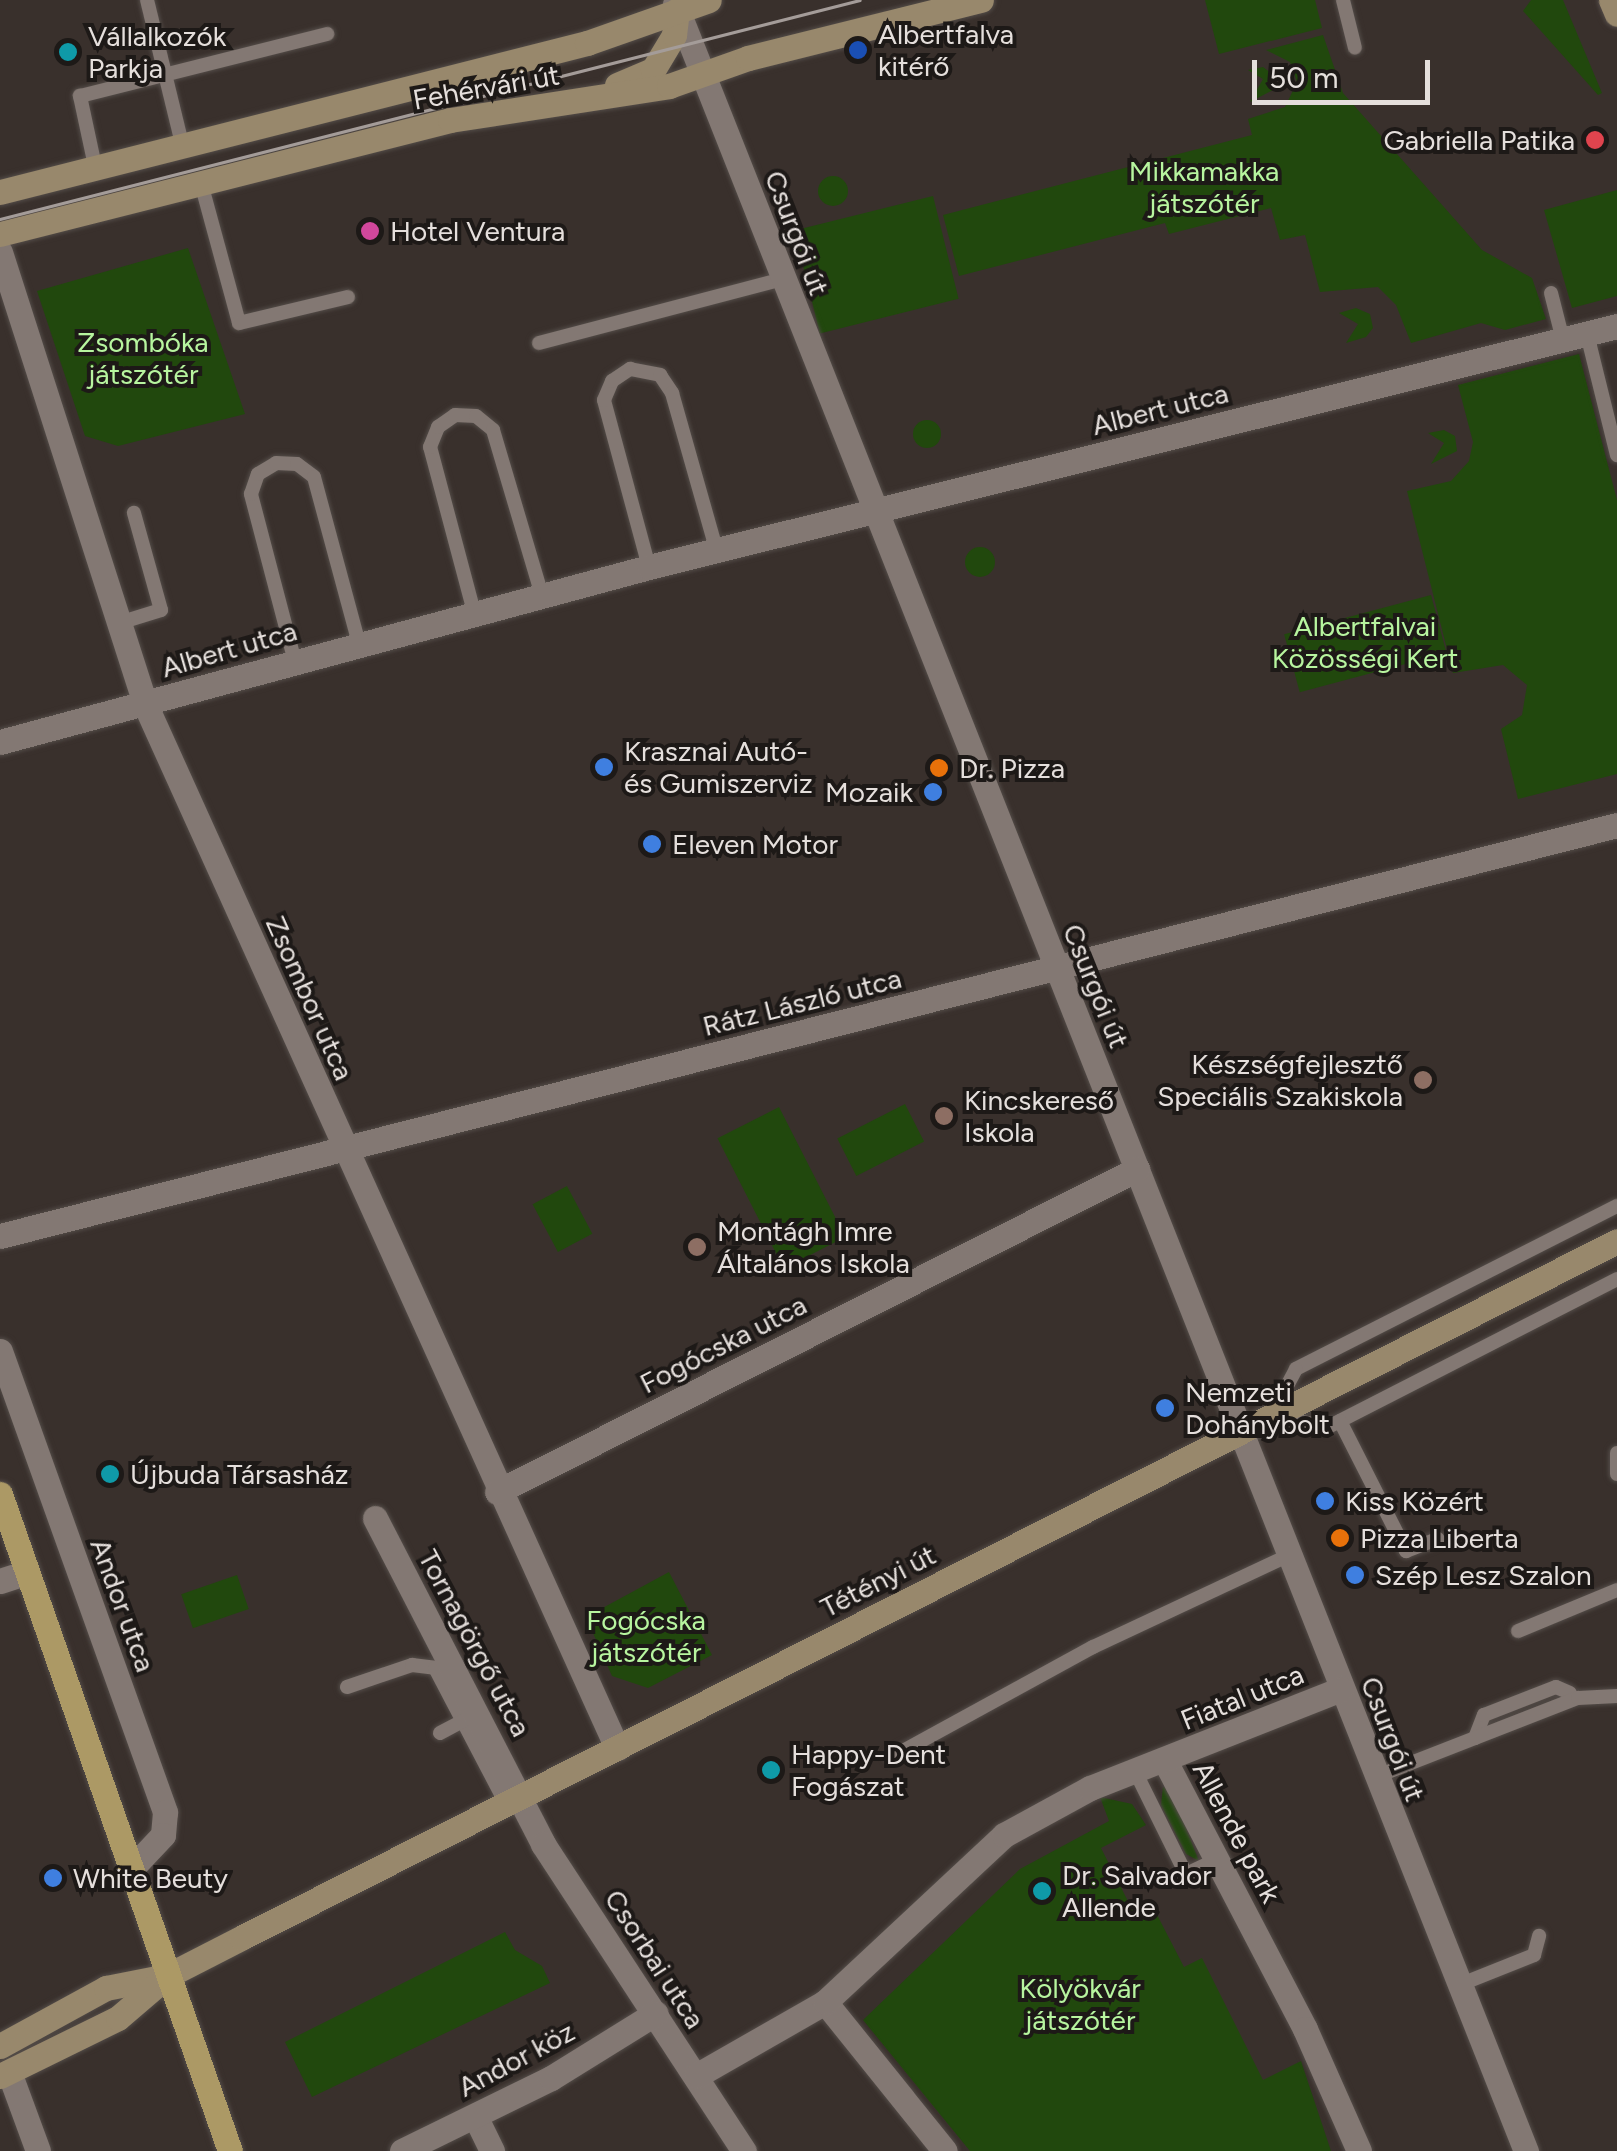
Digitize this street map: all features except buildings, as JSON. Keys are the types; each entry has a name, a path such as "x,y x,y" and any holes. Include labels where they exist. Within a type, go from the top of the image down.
{"main road":[{"path":"0,1494 230,2151"}],"street":[{"name":"Fehérvári út","path":"0,192 587,44 675,5 709,0"},
{"name":"Fehérvári út","path":"0,234 450,120 617,98 981,0"},
{"path":"1611,0 1617,14"},
{"name":"Csurgói út","path":"675,5 1526,2151"},
{"path":"546,105 652,70 674,35 675,5"},
{"name":"Zsombor utca","path":"0,252 145,704 496,1492 617,1748"},
{"name":"Albert utca","path":"0,742 542,594 1617,326"},
{"name":"Rátz László utca","path":"0,1236 1617,825"},
{"name":"Fogócska utca","path":"496,1492 1136,1169"},
{"name":"Tétényi út","path":"5,2074 118,2018 168,1976 1617,1241"},
{"name":"Andor utca","path":"0,1351 165,1812 163,1835 130,1870"},
{"name":"Tornagörgő utca","path":"374,1518 513,1801"},
{"path":"0,1581 27,1572"},
{"name":"Fiatal utca","path":"1165,1760 1341,1689"},
{"name":"Allende park","path":"696,2076 825,2002 992,1845 1090,1788 1165,1760 1218,1859 1360,2151"},
{"name":"Csorbai utca","path":"513,1801 744,2151"},
{"name":"Tétényi út","path":"0,2046 106,1988 168,1976"},
{"path":"825,2002 945,2151"},
{"name":"Andor köz","path":"402,2151 475,2116 656,2013"},
{"path":"5,2074 38,2151"},
{"path":"475,2116 492,2151"}],"lane":[{"path":"147,0 182,144"},
{"path":"1343,0 1356,48"},
{"path":"95,166 80,96 327,34"},
{"path":"201,182 239,323 348,297"},
{"path":"539,344 783,279"},
{"path":"1551,293 1575,337 1617,456"},
{"path":"649,567 606,411 612,380 630,368 660,375 672,393 716,550"},
{"path":"474,612 430,447 438,427 455,415 476,416 493,430 542,594"},
{"path":"294,662 251,494 258,474 276,462 298,464 314,477 358,644"},
{"path":"119,623 161,610 134,513"},
{"path":"1617,1206 1296,1369 1271,1416 1328,1427 1617,1279"},
{"path":"1340,1420 1406,1551 1438,1539"},
{"path":"1617,1453 1617,1474"},
{"path":"892,1757 1105,1642 1289,1555"},
{"path":"1518,1631 1617,1590"},
{"path":"348,1687 428,1665 440,1673 513,1801"},
{"path":"1475,1738 1484,1715 1556,1687 1570,1692"},
{"path":"1375,1777 1578,1698 1617,1696"},
{"path":"440,1733 464,1720"},
{"path":"1135,1771 1186,1874 1218,1859"},
{"path":"1458,1985 1534,1955 1539,1936"}],"green space":[{"path":"1205,0 1315,0 1322,28 1219,54"},
{"path":"1531,0 1563,0 1602,93 1598,95 1523,11"},
{"name":"Mikkamakka játszótér","path":"1323,35 1343,93 1482,250 1532,278 1546,319 1505,330 1481,323 1411,343 1396,305 1378,287 1320,292 1305,235 1280,240 1271,208 1169,234 1165,223 959,276 943,215 1252,135 1248,119 1285,107 1297,82 1290,62 1266,50"},
{"path":"1263,67 1275,76 1277,88 1250,102 1263,79 1248,70"},
{"path":"833,176 844,180 848,191 844,202 833,206 822,202 818,191 822,180"},
{"path":"1617,190 1617,296 1572,308 1544,210"},
{"path":"933,196 959,299 820,333 794,231"},
{"name":"Zsombóka játszótér","path":"188,248 245,414 118,446 85,436 37,291"},
{"path":"1356,308 1370,314 1373,328 1366,337 1346,343 1358,324 1339,313"},
{"path":"1579,354 1617,500 1617,774 1518,799 1501,729 1522,715 1527,685 1503,665 1453,673 1407,491 1451,481 1469,461 1473,442 1458,385"},
{"path":"927,420 937,424 941,434 937,444 927,448 917,444 913,434 917,424"},
{"path":"1444,430 1455,436 1457,451 1431,464 1444,443 1428,433"},
{"path":"980,547 991,551 995,562 991,573 980,577 969,573 965,562 969,551"},
{"name":"Albertfalvai Közösségi Kert","path":"1431,595 1447,653 1300,692 1284,634"},
{"path":"905,1104 924,1141 856,1176 837,1139"},
{"path":"779,1107 845,1237 784,1268 718,1138"},
{"path":"567,1186 592,1234 558,1252 533,1204"},
{"name":"Fogócska játszótér","path":"669,1572 712,1655 648,1688 612,1676 586,1617"},
{"path":"237,1575 249,1609 193,1628 181,1594"},
{"path":"1163,1787 1171,1791 1199,1861 1186,1854 1161,1805"},
{"name":"Kölyökvár játszótér","path":"1100,1797 1132,1804 1146,1825 1101,1848 1135,1915 1153,1907 1184,1967 1202,1958 1263,2080 1301,2061 1331,2151 970,2151 863,2020 1020,1869 1109,1821"},
{"path":"505,1932 515,1950 542,1966 550,1983 312,2097 285,2042"}],"tram line":[{"path":"0,219 860,0"}],"place":[{"name":"Albertfalva kitérő","path":"858,50"},
{"name":"Vállalkozók Parkja","path":"68,52"},
{"name":"Gabriella Patika","path":"1595,140"},
{"name":"Hotel Ventura","path":"370,231"},
{"name":"Krasznai Autó- és Gumiszerviz","path":"604,767"},
{"name":"Dr. Pizza","path":"939,768"},
{"name":"Mozaik","path":"933,792"},
{"name":"Eleven Motor","path":"652,844"},
{"name":"Készségfejlesztő Speciális Szakiskola","path":"1423,1080"},
{"name":"Kincskereső Iskola","path":"944,1116"},
{"name":"Montágh Imre Általános Iskola","path":"697,1247"},
{"name":"Nemzeti Dohánybolt","path":"1165,1408"},
{"name":"Újbuda Társasház","path":"110,1474"},
{"name":"Kiss Közért","path":"1325,1501"},
{"name":"Pizza Liberta","path":"1340,1538"},
{"name":"Szép Lesz Szalon","path":"1355,1575"},
{"name":"Happy-Dent Fogászat","path":"771,1770"},
{"name":"White Beuty","path":"53,1878"},
{"name":"Dr. Salvador Allende","path":"1042,1891"}]}
